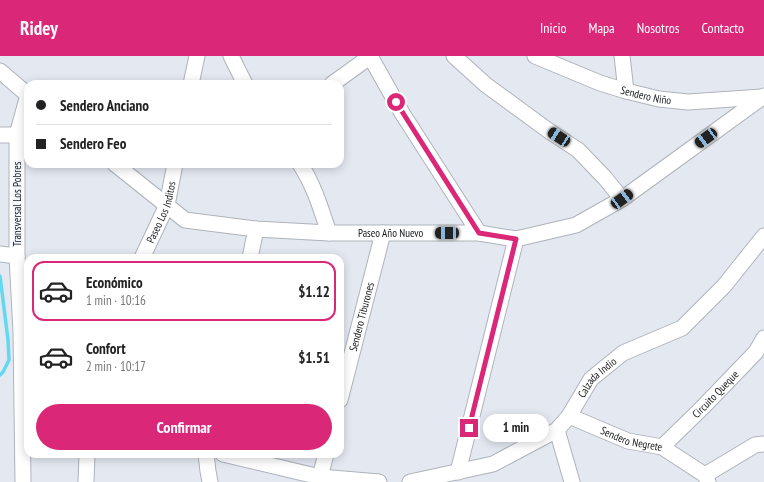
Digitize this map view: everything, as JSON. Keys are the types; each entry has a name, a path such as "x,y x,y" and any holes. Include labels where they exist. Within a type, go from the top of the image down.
{"street":[{"path":"192,80 197,56"},
{"path":"231,56 243,80"},
{"path":"337,80 370,56 402,113 479,233"},
{"path":"454,56 486,85 549,131 578,150 605,178 622,199"},
{"name":"Sendero Niño","path":"535,56 600,83 659,99 688,102 763,96"},
{"path":"622,56 626,91"},
{"path":"0,71 24,92"},
{"name":"Paseo Año Nuevo","path":"120,168 185,220 256,229 383,233 479,233 516,239 576,225 622,199 763,96"},
{"name":"Transversal Los Pobres","path":"23,482 24,331 17,256 17,135 24,110"},
{"path":"0,135 17,135"},
{"name":"Paseo Los Inditos","path":"144,254 167,205 174,168"},
{"path":"303,168 307,174 319,202 329,232"},
{"path":"251,254 256,229"},
{"name":"Sendero Tiburones","path":"344,384 383,233"},
{"name":"Calzada Indio","path":"410,482 493,464 557,430 569,416 591,380 623,352 682,328 724,286 764,236"},
{"path":"458,472 516,239"},
{"path":"0,254 17,256"},
{"name":"Circuito Queque","path":"662,447 756,352 764,338"},
{"name":"Sendero Negrete","path":"569,416 628,441 662,447 706,478"},
{"path":"557,430 572,482"},
{"path":"706,478 755,445 764,444"},
{"path":"86,482 87,458"},
{"path":"206,458 210,482"},
{"path":"240,458 320,477 379,482"},
{"path":"320,477 325,458"}],"waterway":[{"path":"0,276 9,360 0,375"}],"route":[{"path":"396,102 479,233 516,239 469,428"}]}
